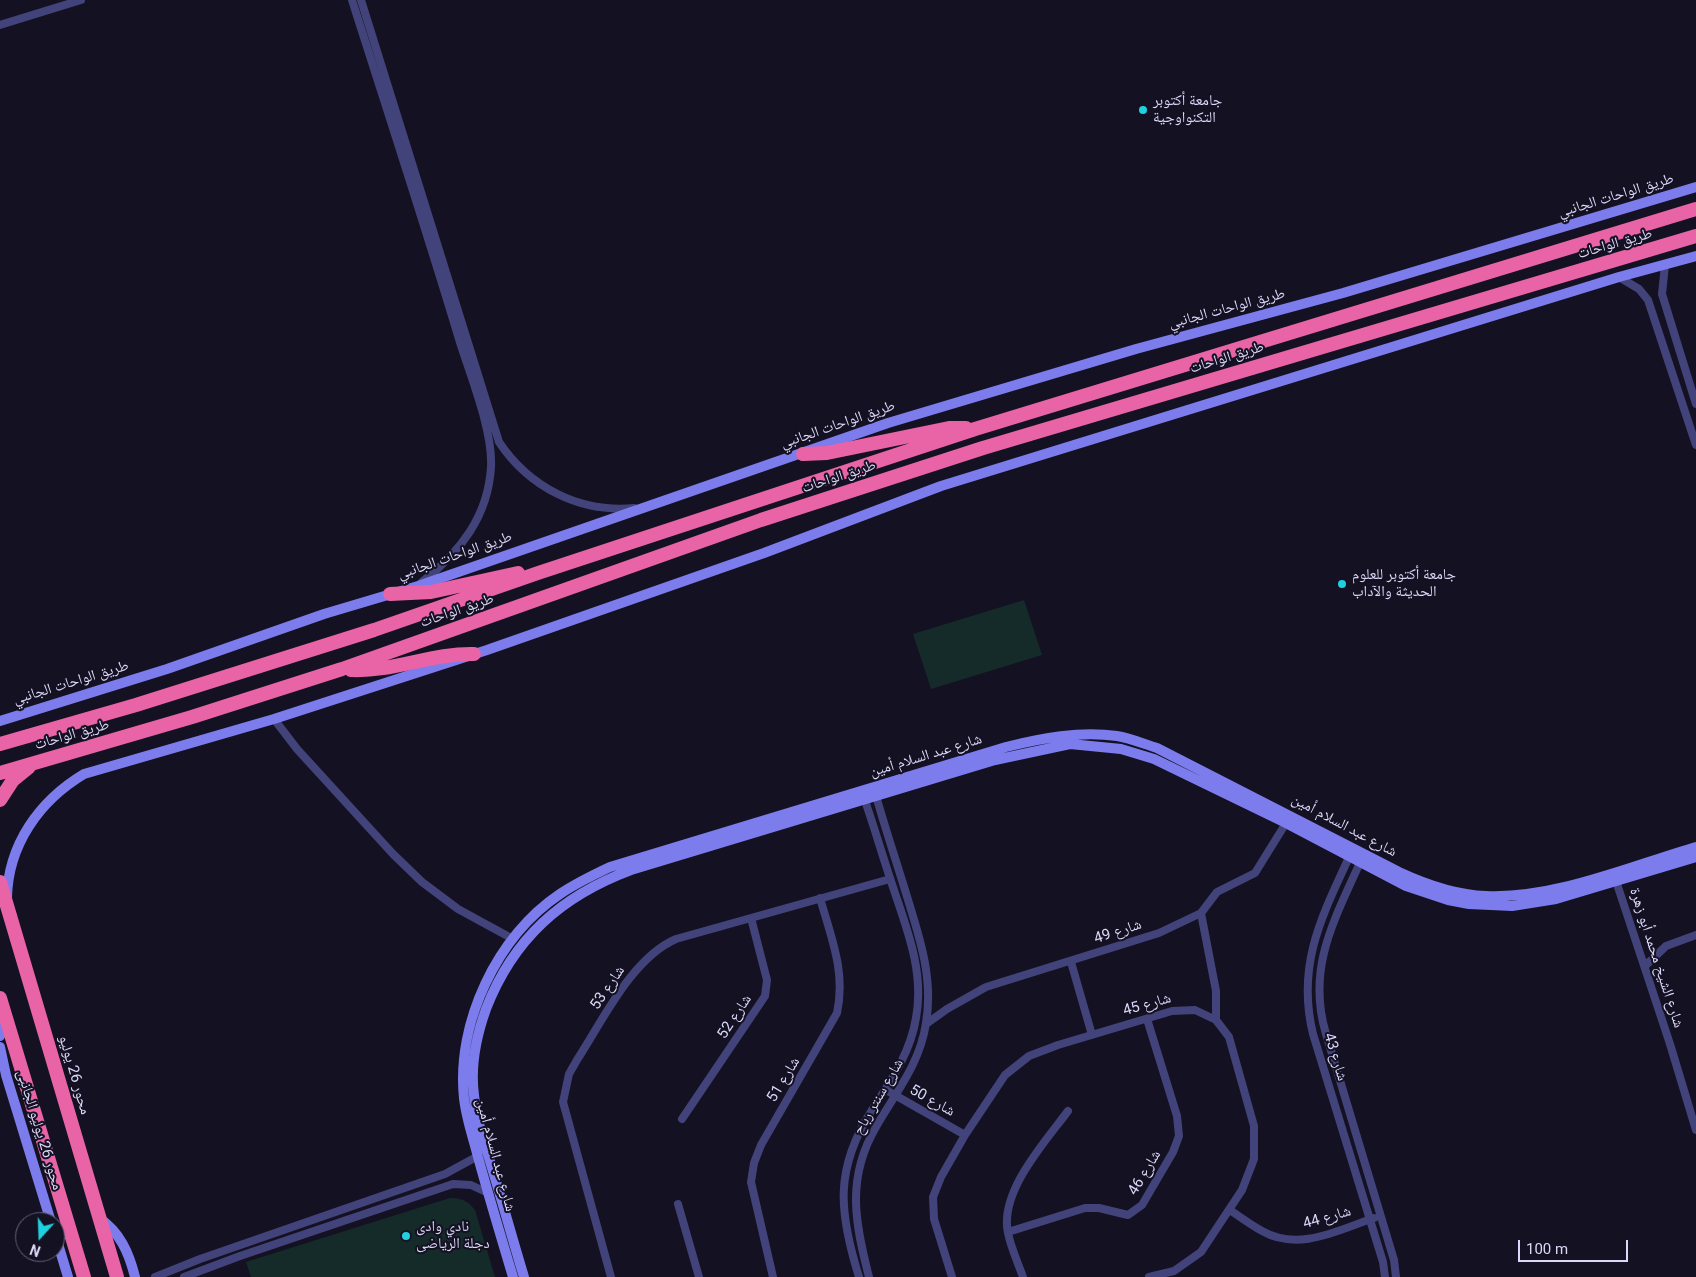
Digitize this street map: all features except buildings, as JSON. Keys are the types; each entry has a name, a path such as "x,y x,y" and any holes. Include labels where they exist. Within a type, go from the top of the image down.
{"highway":[{"name":"طريق الواحات","path":"0,744 366,633 538,573 974,429 1696,209"},
{"name":"طريق الواحات","path":"0,773 201,714 342,669 798,508 983,448 1696,236"},
{"path":"1457,283 1453,294 1459,305"},
{"path":"1422,294 1430,300 1430,314"},
{"path":"803,454 827,453 948,428 974,429"},
{"path":"390,594 431,592 496,577 538,573"},
{"path":"342,669 375,669 443,655 474,654"},
{"path":"0,800 17,776 40,761"},
{"name":"محور 26 يوليو","path":"3,894 117,1277"},
{"path":"0,998 84,1277"}],"street":[{"path":"0,24 81,0"},
{"path":"352,0 384,88 499,442 522,471 559,495 601,508 639,507"},
{"path":"361,0 384,88 491,444 490,479 485,502 476,524 456,552 418,586"},
{"name":"طريق الواحات الجانبي","path":"0,721 167,669 324,614 418,586 639,507 803,454 888,423 1136,349 1343,293 1696,187"},
{"path":"3,894 12,863 23,836 39,811 84,774 274,719 474,654 755,556 940,486 1619,277 1696,256"},
{"path":"1665,265 1662,294 1694,391 1696,404 1684,408"},
{"path":"1619,277 1639,289 1648,300 1696,445"},
{"path":"1680,395 1694,391"},
{"path":"274,719 300,753 392,854 422,882 458,909 513,939"},
{"name":"شارع عبد السلام أمين","path":"875,792 1035,740 1076,735 1117,736 1157,748 1178,757 1352,851 1427,894 1463,903 1491,906 1541,902 1696,856"},
{"name":"شارع عبد السلام أمين","path":"524,1277 503,1203 466,1114 463,1077 465,1058 472,1021 483,990 498,960 513,939 559,894 592,875 629,866 864,795 1019,753 1053,746 1087,744 1121,749 1154,759 1286,823 1352,851"},
{"name":"شارع سنتر رباح","path":"869,1277 858,1232 856,1186 869,1141 912,1069 926,1024 929,994 926,964 875,792"},
{"name":"شارع سنتر رباح","path":"859,1277 843,1215 844,1180 860,1131 886,1090 908,1049 918,1003 915,956 864,795"},
{"name":"شارع 49","path":"926,1024 947,1008 986,987 1071,962 1167,930 1201,913 1217,892 1255,873 1286,823"},
{"name":"شارع عبد السلام أمين","path":"1362,857 1441,889 1470,895 1508,896 1574,884 1696,847"},
{"name":"شارع 43","path":"1352,851 1315,936 1307,974 1307,999 1313,1034 1383,1262 1385,1277"},
{"name":"شارع 43","path":"1362,857 1324,946 1319,976 1319,998 1322,1020 1394,1260 1396,1277"},
{"name":"شارع عبد السلام أمين","path":"513,1277 488,1193 474,1094 474,1059 481,1023 500,978 518,949 554,912 629,866"},
{"name":"شارع 53","path":"611,1277 563,1102 569,1074 638,967 655,950 676,939 890,879"},
{"name":"شارع الشيخ محمد أبو زهرة","path":"1616,881 1645,966 1696,1130"},
{"name":"شارع 51","path":"773,1277 751,1182 754,1163 761,1145 837,1013 841,996 841,978 820,898"},
{"path":"897,901 907,898"},
{"path":"1149,1277 1174,1271 1188,1263 1211,1240 1250,1175 1256,1143 1254,1126 1231,1042 1224,1028 1216,1020 1216,991 1201,913"},
{"name":"شارع 52","path":"682,1119 765,996 768,980 750,918"},
{"path":"1645,966 1666,946 1696,935"},
{"path":"1071,962 1092,1035"},
{"name":"شارع 45","path":"952,1277 934,1219 933,1197 941,1177 965,1135 995,1088 1016,1064 1044,1050 1184,1009 1201,1012 1216,1020"},
{"path":"0,1036 6,1018"},
{"name":"شارع 46","path":"1008,1232 1085,1208 1099,1208 1128,1214 1142,1205 1173,1152 1180,1128 1147,1019"},
{"name":"محور 26 يوليو الجانبى","path":"0,1047 6,1075 48,1212"},
{"name":"شارع 50","path":"886,1090 965,1135"},
{"path":"1023,1277 1008,1232 1007,1217 1013,1191 1068,1110"},
{"path":"155,1277 200,1259 454,1171 483,1154"},
{"path":"184,1277 416,1195 453,1184 471,1185 488,1193"},
{"path":"413,1186 416,1195"},
{"path":"492,1206 503,1203"},
{"path":"678,1204 699,1277"},
{"name":"شارع 44","path":"1230,1210 1263,1232 1290,1240 1317,1238 1380,1216"},
{"path":"99,1218 108,1225 122,1242 136,1277"},
{"path":"200,1259 203,1270"},
{"path":"63,1262 68,1277"}],"green space":[{"path":"1024,600 1042,655 931,689 913,634"},
{"name":"نادي وادى دجلة الرياضى","path":"450,1198 464,1201 475,1210 495,1277 251,1277 246,1262"}],"place":[{"name":"جامعة أكتوبر التكنواوجية","path":"1143,110"},
{"name":"جامعة أكتوبر للعلوم الحديثة والآداب","path":"1342,584"},
{"name":"نادي وادى دجلة الرياضى","path":"406,1236"}]}
